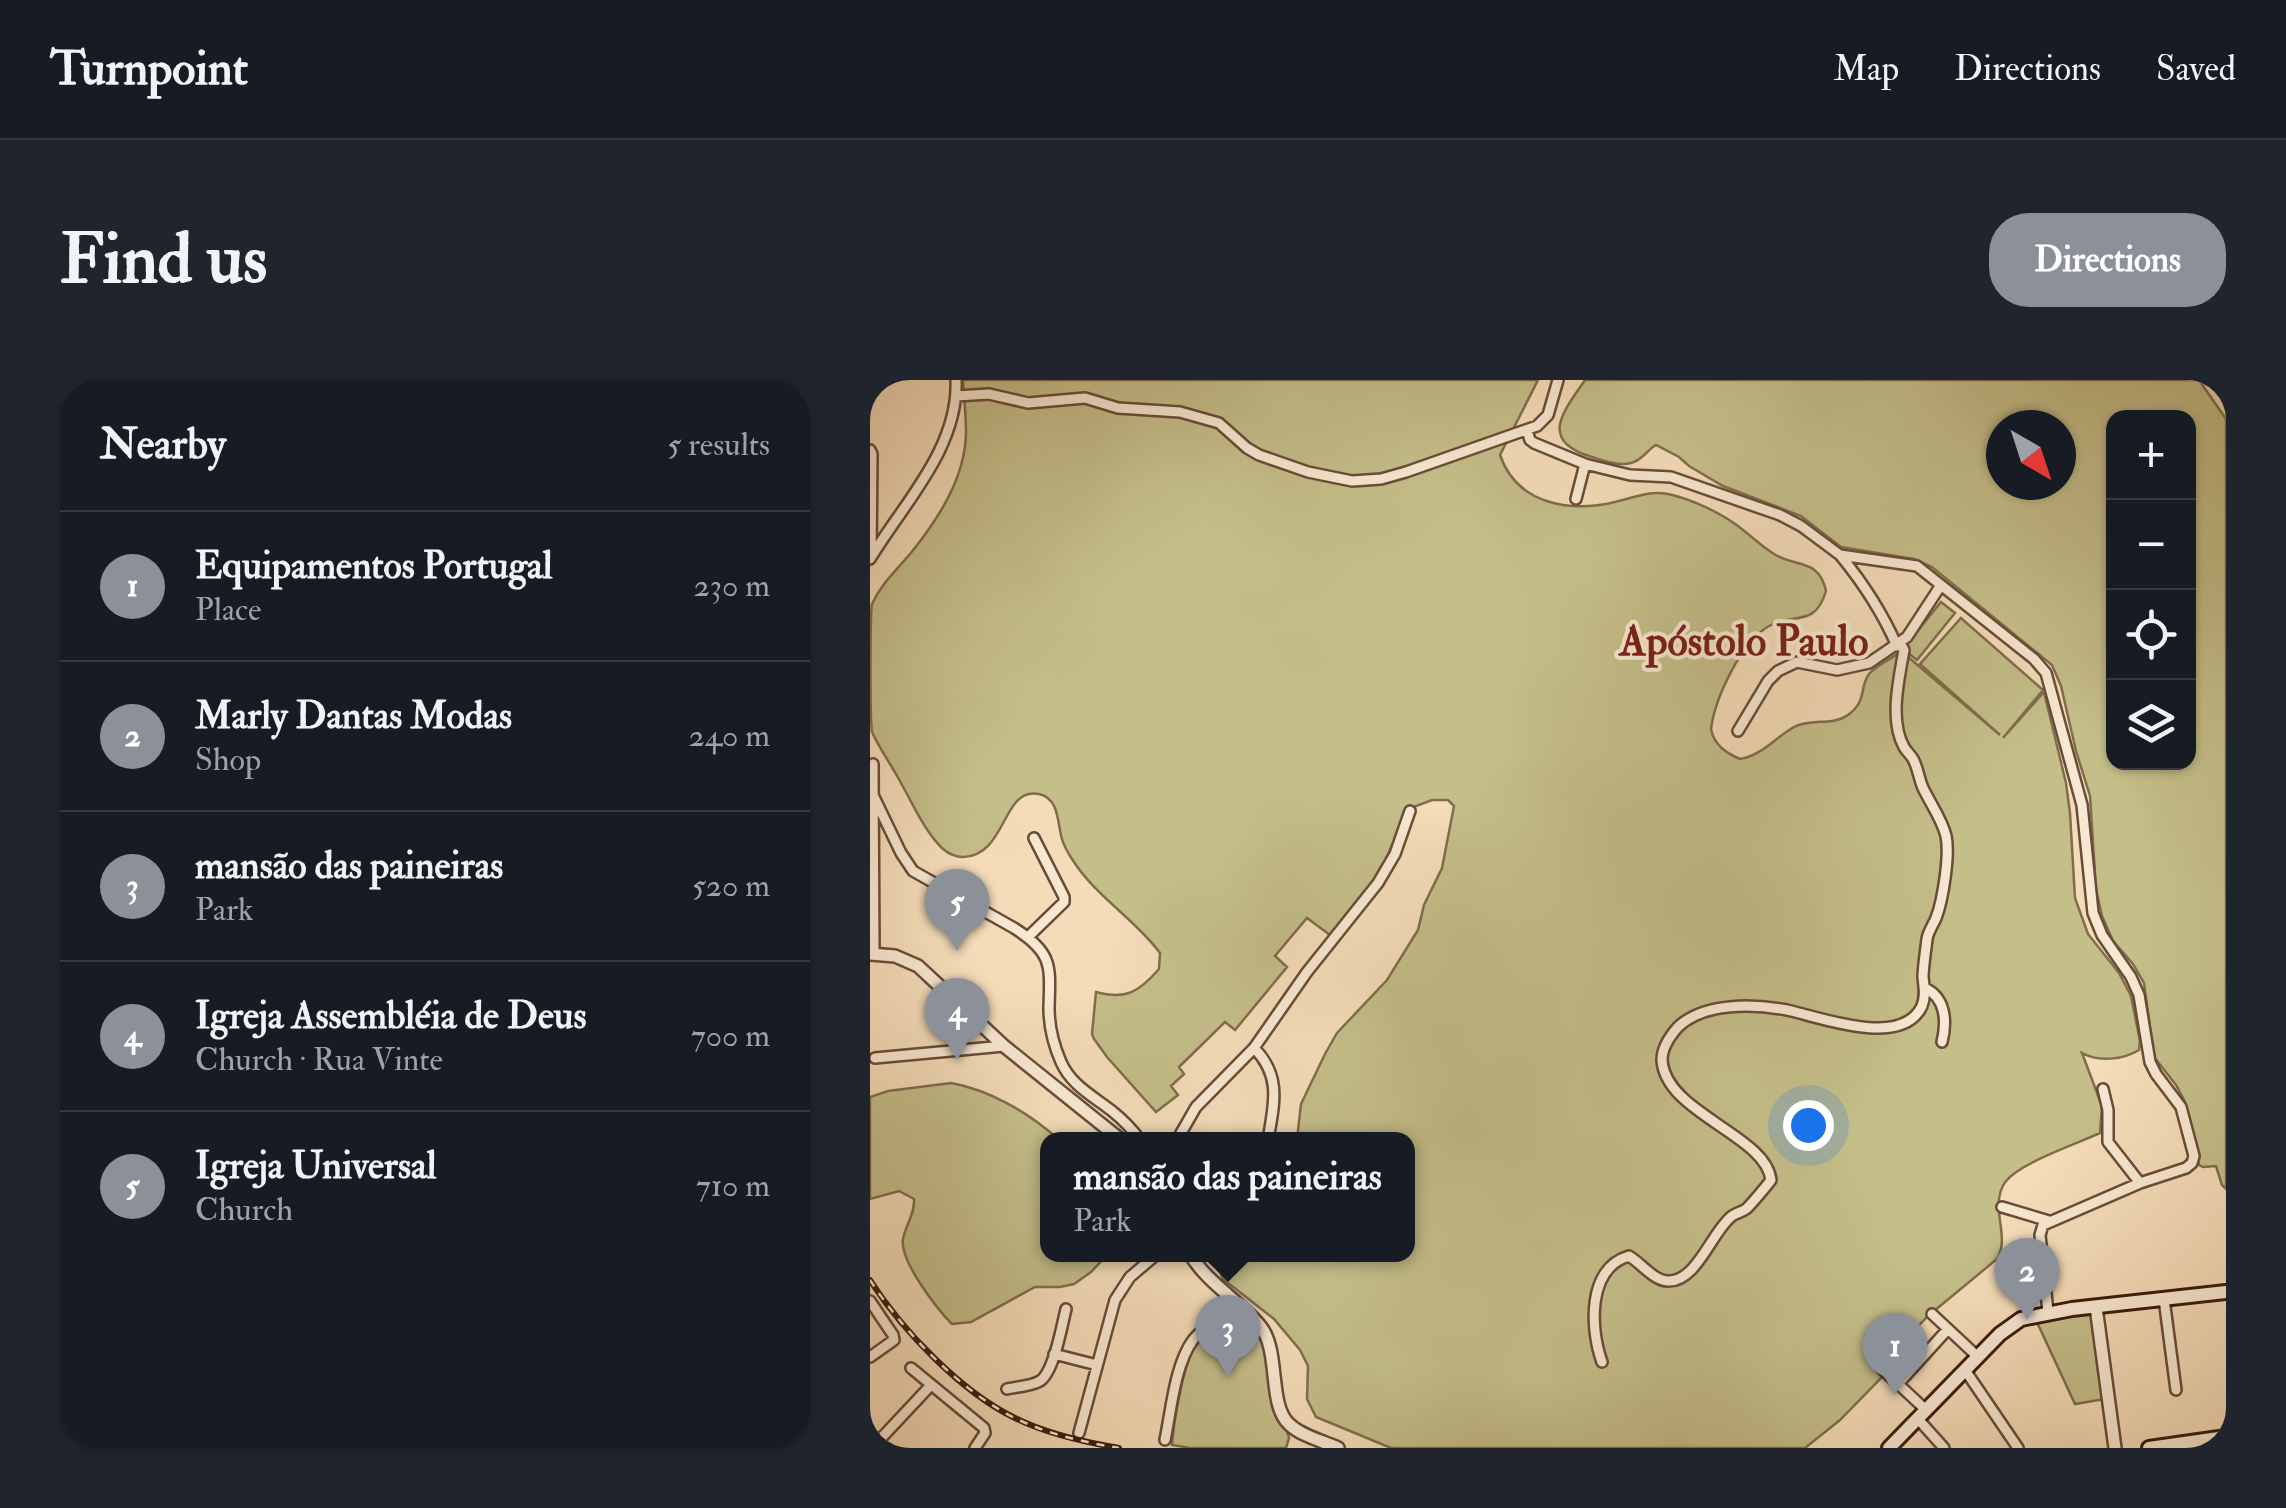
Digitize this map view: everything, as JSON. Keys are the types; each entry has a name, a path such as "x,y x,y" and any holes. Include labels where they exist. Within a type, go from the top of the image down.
{"main road":[{"path":"1889,1448 2010,1325 2027,1317 2226,1292"},
{"path":"2149,1448 2226,1438"}],"street":[{"path":"870,558 940,449 952,419 956,380"},
{"path":"956,396 989,394 1028,403 1085,398 1118,408 1180,412 1219,423 1259,455 1308,472 1352,481 1406,472 1527,430 1548,416 1558,380"},
{"path":"1527,430 1534,443 1585,464 1630,475 1671,477 1780,514 1840,554 1865,585 1904,652 1896,716 1899,734 1946,839 1940,906 1927,940 1924,1002 1916,1015 1891,1026 1853,1026 1764,1007 1720,1009 1698,1014 1675,1031 1662,1054 1663,1067 1672,1084 1692,1106 1760,1157 1771,1180 1748,1208 1732,1216 1696,1265 1680,1278 1661,1280 1629,1256 1611,1265 1595,1305 1595,1340 1602,1362"},
{"path":"870,450 870,558"},
{"path":"1576,498 1585,464"},
{"path":"871,533 884,537"},
{"path":"1840,554 1917,566 2034,660 2048,678 2082,805 2093,913 2108,946 2139,994 2150,1062 2181,1108 2194,1156 2192,1164 2042,1228 2048,1312"},
{"path":"1738,731 1768,681 1782,668 1797,662 1846,670 1869,663 1912,631 1941,584"},
{"path":"874,764 872,954 895,956 918,966 1004,1046 1111,1132"},
{"path":"874,797 913,871 1028,937 1038,947 1050,968 1050,1023 1063,1067 1083,1090 1116,1114 1133,1132"},
{"path":"1181,1132 1204,1098 1254,1048 1307,972 1388,870 1410,810"},
{"path":"1028,937 1064,902 1034,838"},
{"path":"1925,988 1937,996 1944,1012 1942,1042"},
{"path":"875,1058 1004,1046"},
{"path":"1254,1048 1272,1076 1274,1100 1269,1132"},
{"path":"2102,1089 2108,1110 2109,1146 2140,1183"},
{"path":"2002,1207 2049,1222"},
{"path":"1079,1433 1120,1290 1146,1262"},
{"path":"1195,1262 1268,1338 1284,1418 1297,1430 1338,1448"},
{"path":"2164,1298 2176,1390"},
{"path":"870,1301 894,1340 870,1358"},
{"path":"1165,1440 1190,1343 1236,1304"},
{"path":"2096,1306 2115,1448"},
{"path":"1007,1390 1042,1380 1054,1354 1066,1309"},
{"path":"1932,1314 1978,1357"},
{"path":"1898,1384 1948,1329"},
{"path":"1054,1354 1097,1365"},
{"path":"911,1368 984,1428 985,1434 974,1448"},
{"path":"1882,1369 1922,1414 1944,1448"},
{"path":"1964,1370 2018,1448"},
{"path":"872,1448 930,1386"}],"shaded area":[{"path":"963,380 1538,380 1500,455 1519,485 1563,505 1598,505 1654,493 1677,496 1722,516 1774,554 1812,568 1823,581 1826,591 1816,610 1778,622 1759,634 1739,657 1724,687 1711,729 1721,748 1740,759 1762,750 1794,727 1848,715 1861,699 1869,674 1901,651 2000,735 1920,664 1961,618 2043,690 2003,738 2044,692 2066,783 2075,898 2088,934 2119,973 2131,996 2139,1050 2110,1059 2082,1053 2102,1106 2100,1133 2036,1160 2006,1181 1999,1199 2002,1242 1997,1259 1928,1316 1878,1368 1884,1375 1840,1420 1805,1448 1391,1448 1316,1417 1307,1399 1308,1366 1300,1350 1274,1319 1223,1279 1222,1262 1415,1262 1415,1132 1298,1132 1301,1104 1337,1033 1387,980 1418,930 1424,905 1442,868 1454,806 1448,800 1432,800 1408,809 1379,875 1330,935 1307,918 1275,956 1287,967 1235,1030 1225,1022 1179,1067 1184,1074 1171,1086 1178,1095 1156,1112 1092,1034 1096,992 1116,995 1138,988 1159,969 1160,953 1081,872 1064,844 1051,801 1039,794 1027,794 1010,810 988,846 977,854 952,855 925,827 872,732 872,604 933,523 949,495 961,465 966,433"},
{"path":"1585,380 2199,380 2226,419 2226,1189 2216,1166 2199,1165 2185,1102 2154,1057 2144,983 2113,941 2102,916 2096,889 2090,796 2052,665 1932,567 1914,559 1841,547 1801,516 1723,486 1656,445 1639,460 1626,464 1575,450 1560,434 1563,414"},
{"path":"1941,602 1955,613 1917,660 1903,649"},
{"path":"951,1083 980,1091 1035,1120 1050,1132 1040,1132 1040,1262 1100,1262 1074,1284 1035,1287 971,1322 952,1324 920,1284 903,1248 914,1199 899,1191 870,1199 870,1097"},
{"path":"1238,1311 1259,1328 1289,1438 1286,1448 1172,1445 1181,1389 1194,1347 1207,1330"},
{"path":"2095,1311 2105,1399 2075,1404 2035,1318"}],"railway":[{"path":"870,1280 934,1358 995,1407 1052,1433 1119,1448"}],"place":[{"name":"Igreja Universal","path":"957,951"},
{"name":"Igreja Assembléia de Deus","path":"957,1060"},
{"name":"Marly Dantas Modas","path":"2027,1320"},
{"name":"mansão das paineiras","path":"1228,1377"},
{"name":"Equipamentos Portugal","path":"1895,1395"}],"district":[{"name":"Apóstolo Paulo","path":"1744,640"}]}
